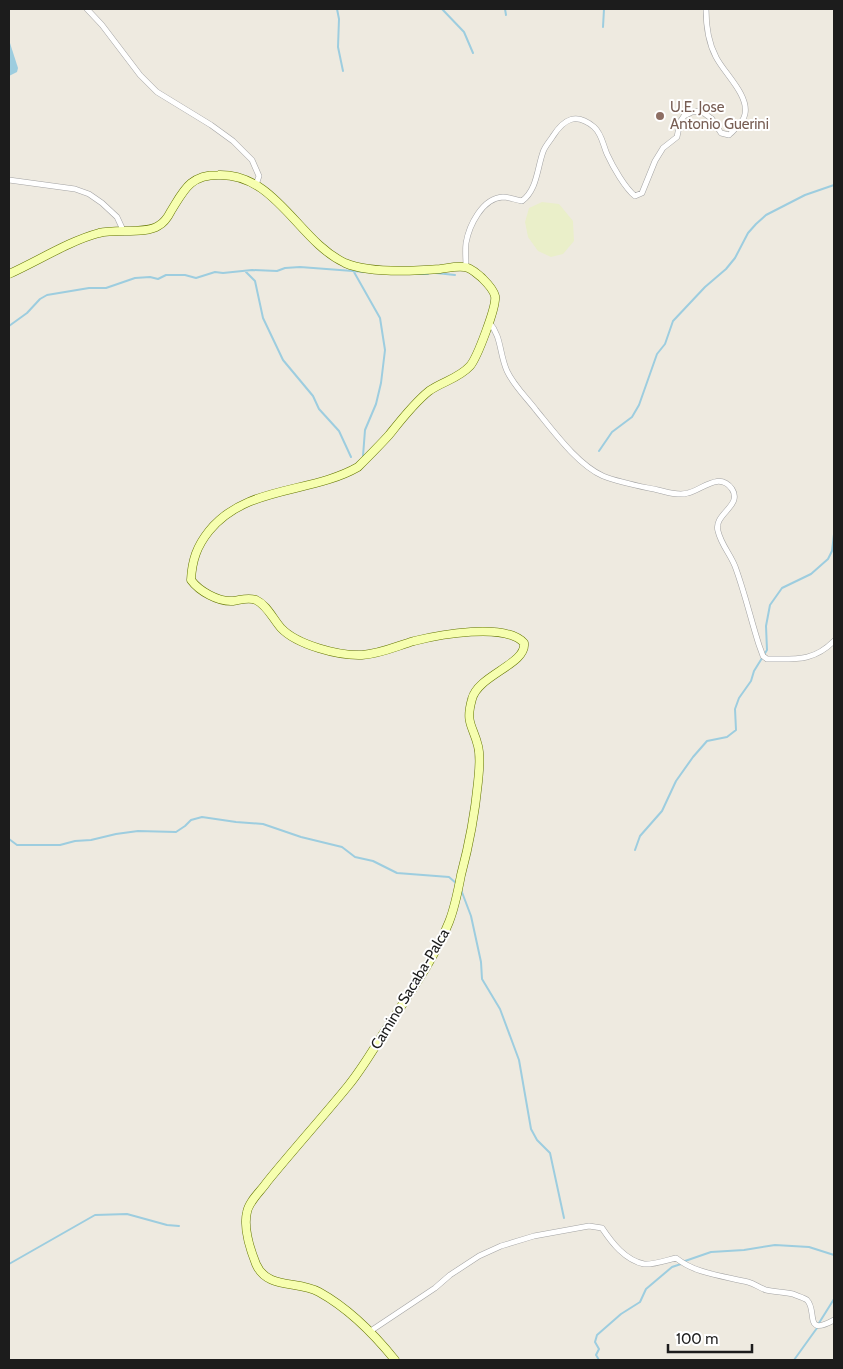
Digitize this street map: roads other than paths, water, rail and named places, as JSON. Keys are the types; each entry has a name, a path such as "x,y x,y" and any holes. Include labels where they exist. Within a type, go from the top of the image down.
{"street":[{"path":"86,9 102,25 140,75 157,92 234,141 252,160 260,176 256,185"},
{"path":"9,274 84,237 102,232 145,230 158,227 167,219 184,189 192,181 218,175 237,176 264,189 324,248 346,264 364,268 411,270 466,267 466,244 473,221 478,213 494,199 504,197 522,201 526,198 536,180 543,150 559,127 567,120 583,120 600,133 608,155 630,192 635,196 642,193 649,172 664,148 677,137 680,122 684,116 692,112 701,111 712,119 721,133 729,135 738,126 746,115 745,102 715,55 706,28 706,9"},
{"path":"9,180 75,189 89,194 117,217 122,230"},
{"name":"Camino Sacaba-Palca","path":"395,1360 347,1312 318,1291 278,1282 263,1276 252,1253 246,1224 247,1210 279,1167 363,1066 427,966 440,942 450,921 467,853 478,786 480,759 478,747 468,722 472,696 482,682 520,656 525,647 524,642 514,635 486,632 430,637 362,655 333,652 316,648 293,638 283,630 263,604 258,601 251,599 227,601 200,589 191,580 191,566 195,553 204,537 218,520 234,509 256,499 344,475 358,467 430,391 457,378 471,365 495,305 494,293 484,279 466,267"},
{"path":"489,321 497,332 506,367 514,382 546,424 585,466 620,482 669,493 688,494 710,482 719,481 728,485 733,490 735,498 733,503 718,519 718,531 736,568 763,656 767,659 809,658 826,650 834,641"},
{"path":"369,1332 479,1256 502,1246 534,1236 589,1226 602,1228 622,1253 645,1264 676,1258 682,1263 700,1270 749,1282 764,1289 801,1297 807,1300 810,1305 812,1321 820,1326 834,1320"}],"water":[{"path":"9,40 18,68 17,72 9,76"}],"waterway":[{"path":"337,9 339,19 338,47 343,71"},
{"path":"442,9 464,32 473,53"},
{"path":"505,9 506,15"},
{"path":"603,27 604,9"},
{"path":"599,451 612,432 632,417 639,405 657,354 665,344 673,321 705,287 726,269 735,258 748,233 766,215 805,195 834,185"},
{"path":"9,326 47,295 89,288 106,288 135,278 150,277 158,279 166,275 185,275 196,278 215,272 277,271 285,268 300,267 366,272"},
{"path":"246,272 255,281 263,318 283,360 313,396 319,409 339,431 351,457"},
{"path":"354,272 380,318 385,350 376,404 365,430 363,456"},
{"path":"436,273 455,275"},
{"path":"411,274 428,274"},
{"path":"635,850 640,836 662,811 676,781 693,757 707,741 727,737 736,730 735,709 739,698 751,681 754,671 767,650 766,626 770,605 782,588 811,574 828,559 832,551 834,534"},
{"path":"9,839 17,845 60,845 138,831 176,832 191,820 202,817 263,824 301,837 342,847 355,857 373,861 397,873 449,877 457,884"},
{"path":"460,887 471,916 481,962 482,979 500,1009 519,1060 531,1129 537,1140 550,1153 564,1218"},
{"path":"9,1264 95,1215 127,1214 167,1225 179,1226"},
{"path":"685,1261 711,1252 744,1250 775,1245 809,1247 834,1255"},
{"path":"599,1360 596,1355 599,1349 595,1342 597,1335 621,1314 640,1302 646,1289 672,1267 681,1264"},
{"path":"819,1323 834,1299"},
{"path":"794,1360 817,1328"}],"place":[{"name":"U.E. Jose Antonio Guerini","path":"660,116"}]}
